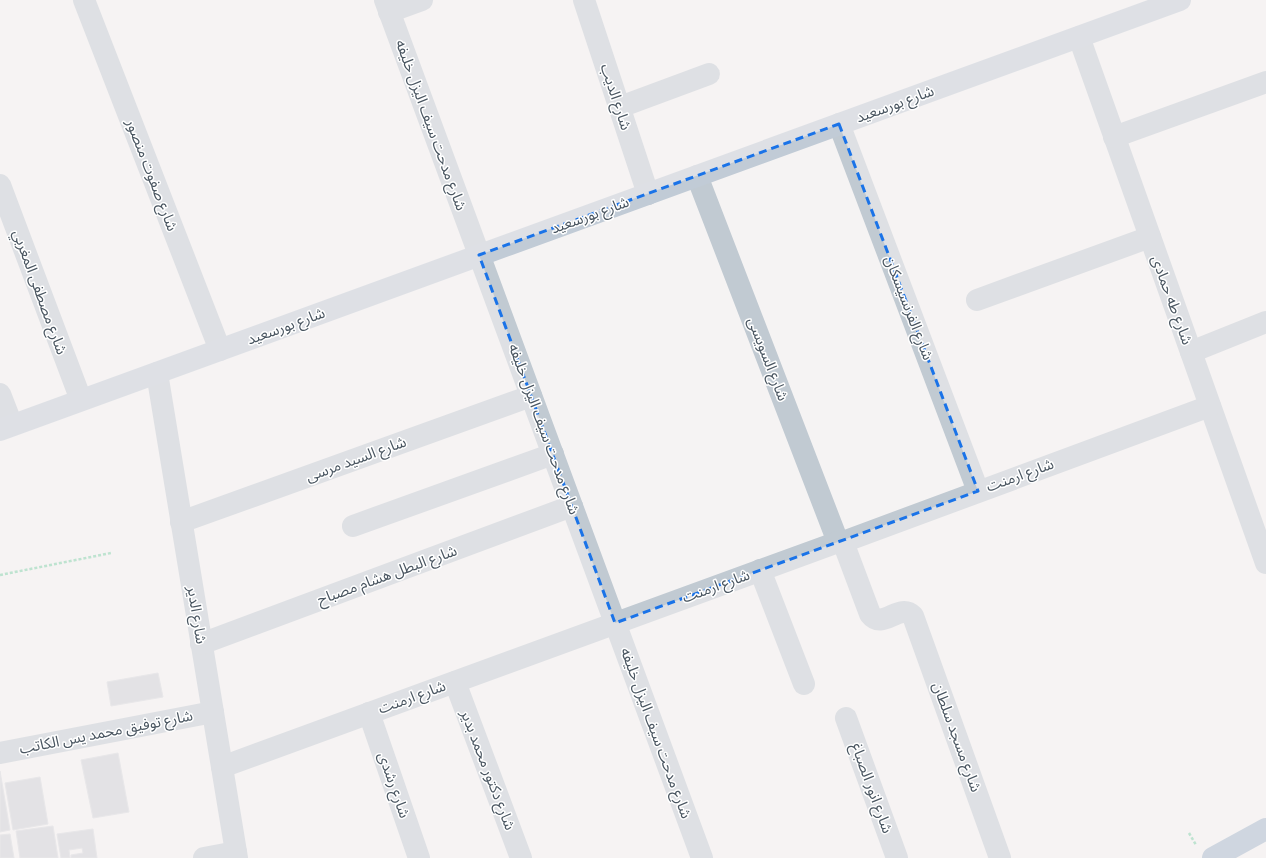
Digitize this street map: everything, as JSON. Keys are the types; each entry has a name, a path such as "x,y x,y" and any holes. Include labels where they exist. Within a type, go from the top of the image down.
{"highway":[{"path":"1213,858 1266,829"}],"main road":[{"name":"شارع بورسعيد","path":"6,428 1180,0"}],"street":[{"name":"شارع صفوت منصور","path":"84,0 220,350"},
{"path":"387,6 422,0"},
{"name":"شارع الديب","path":"584,0 648,194"},
{"name":"شارع مدحت سيف اليزل خليفه","path":"387,6 702,858"},
{"name":"شارع طه حمادى","path":"1079,37 1266,563"},
{"path":"620,107 709,74"},
{"path":"1114,137 1266,82"},
{"name":"شارع الفرنسيسكان","path":"839,124 978,491"},
{"name":"شارع السويسى","path":"697,176 840,542 870,614 873,619 879,620 904,611 909,612 913,616"},
{"name":"شارع مصطفى المغربي","path":"0,185 81,400"},
{"path":"977,300 1150,237"},
{"path":"1191,352 1266,322"},
{"name":"شارع الدير","path":"157,373 236,855"},
{"path":"0,394 6,428"},
{"name":"شارع السيد مرسى","path":"181,522 532,396"},
{"name":"شارع ارمنت","path":"222,767 1210,406"},
{"path":"353,526 553,454"},
{"name":"شارع البطل هشام مصباح","path":"202,644 572,506"},
{"path":"760,570 804,684"},
{"name":"شارع مسجد سلطان","path":"913,616 1000,858"},
{"name":"شارع دكتور محمد بدير","path":"455,682 521,858"},
{"name":"شارع توفيق محمد يس الكاتب","path":"0,753 213,712"},
{"name":"شارع رشدى","path":"368,713 419,858"},
{"name":"شارع انور الصباغ","path":"846,718 897,858"},
{"path":"204,858 236,855"}],"path":[{"path":"0,575 111,553"}],"highlighted area":[{"path":"839,124 978,491 615,623 479,255"}],"building":[{"path":"158,673 163,697 111,706 107,682"},
{"path":"118,753 129,812 93,818 81,760"},
{"path":"0,771 10,830 0,832"},
{"path":"40,777 48,824 13,830 5,783"},
{"path":"53,826 58,858 20,858 16,831"},
{"path":"93,829 97,858 71,858 71,855 83,853 82,848 69,850 70,858 61,858 57,834"},
{"path":"10,834 14,858 0,858 0,835"}]}
